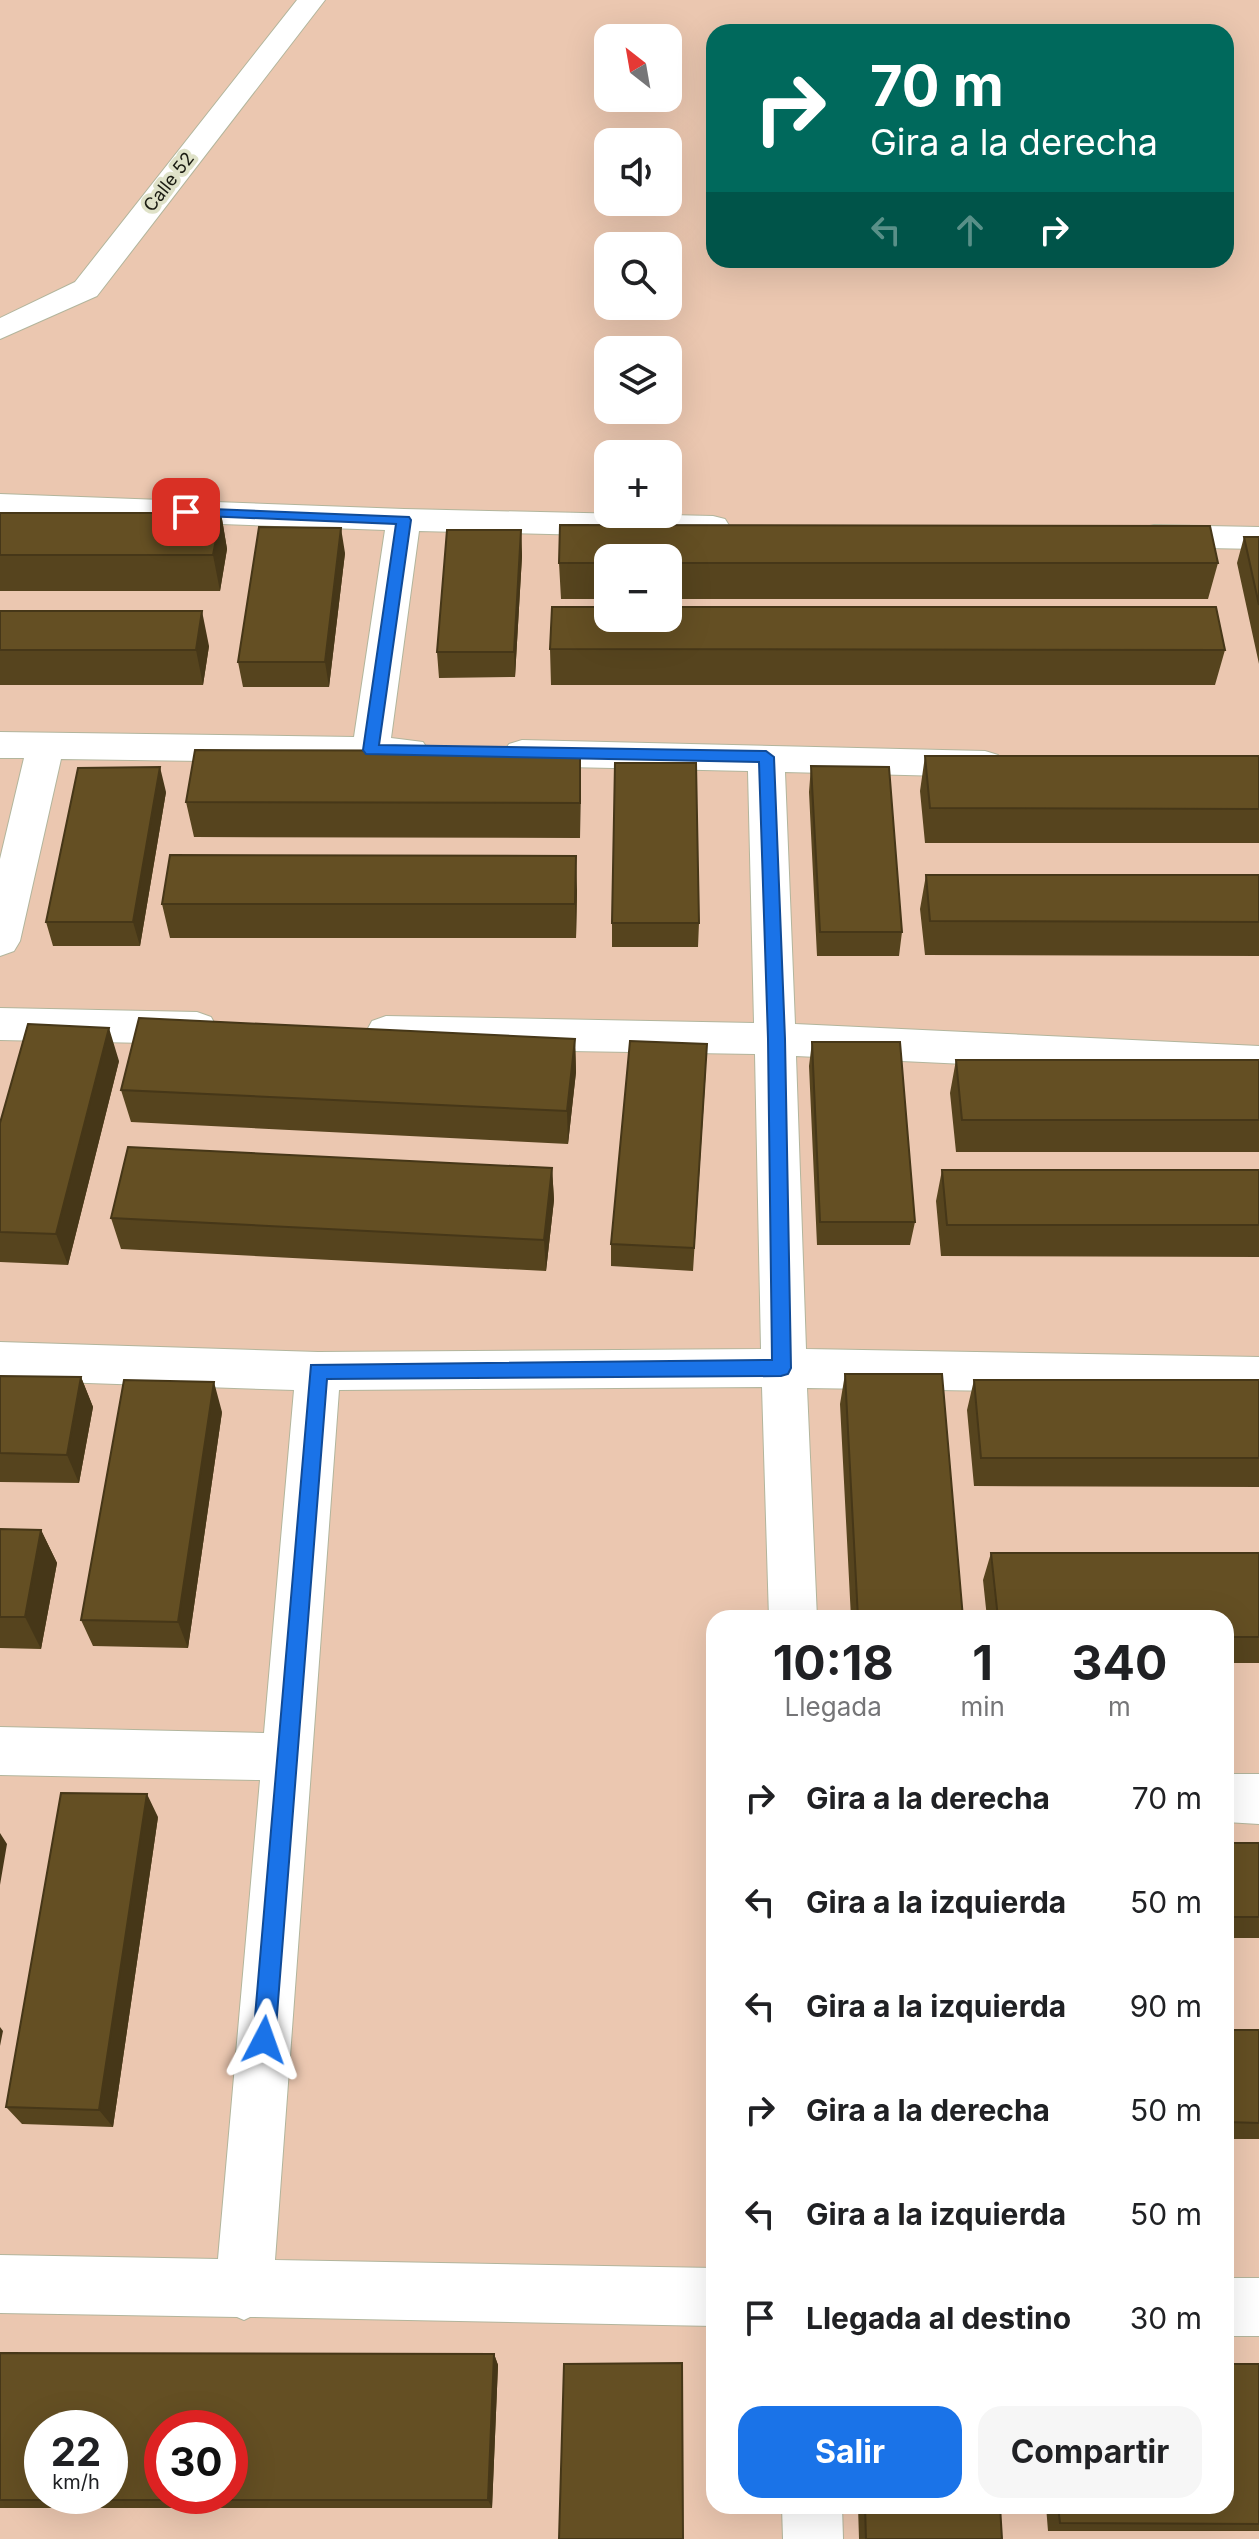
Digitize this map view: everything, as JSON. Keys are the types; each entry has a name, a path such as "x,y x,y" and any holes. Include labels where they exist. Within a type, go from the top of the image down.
{"street":[{"name":"Calle 52","path":"0,330 86,289 311,0"},
{"path":"0,505 404,520 752,527"},
{"path":"371,750 404,520"},
{"path":"1116,535 1259,538"},
{"path":"0,745 766,757 1021,766"},
{"path":"0,941 46,745"},
{"path":"766,757 776,1039 781,1368 793,1610"},
{"path":"0,1024 238,1029"},
{"path":"349,1031 776,1039 1259,1062"},
{"path":"0,1361 318,1371 781,1368 1259,1376"},
{"path":"244,2291 318,1371"},
{"path":"0,1751 287,1757"},
{"path":"1234,1798 1259,1799"},
{"path":"0,2284 244,2291 706,2297"},
{"path":"1234,2307 1259,2307"},
{"path":"812,2514 813,2539"}],"shaded area":[{"path":"0,0 1259,0 1259,2539 0,2539"}],"building":[{"path":"0,513 221,513 213,555 0,555"},
{"path":"560,525 594,525 594,528 682,528 682,525 1210,526 1218,563 682,563 682,544 594,544 594,563 559,563"},
{"path":"259,527 341,528 325,662 238,662"},
{"path":"447,530 521,530 514,652 437,652"},
{"path":"1244,537 1259,537 1259,605"},
{"path":"552,607 594,607 594,632 682,632 682,607 1216,607 1225,650 550,649"},
{"path":"0,611 202,611 196,650 0,650"},
{"path":"195,750 580,751 580,803 186,802"},
{"path":"925,756 1259,756 1259,809 930,808"},
{"path":"615,763 696,763 699,923 612,923"},
{"path":"811,766 889,767 902,932 820,932"},
{"path":"160,767 133,922 46,922 78,768"},
{"path":"170,855 576,856 575,904 162,904"},
{"path":"926,875 1259,875 1259,922 930,921"},
{"path":"139,1018 575,1039 567,1111 121,1090"},
{"path":"28,1024 109,1028 56,1234 0,1232 0,1123"},
{"path":"630,1041 707,1044 694,1248 611,1244"},
{"path":"812,1042 900,1042 915,1222 820,1222"},
{"path":"956,1060 1259,1060 1259,1120 962,1120"},
{"path":"128,1147 552,1168 544,1240 111,1218"},
{"path":"942,1170 1259,1170 1259,1225 947,1225"},
{"path":"845,1374 942,1374 962,1610 858,1610"},
{"path":"0,1376 81,1377 67,1455 0,1453"},
{"path":"124,1380 214,1382 178,1622 81,1620"},
{"path":"974,1380 1259,1380 1259,1458 981,1458"},
{"path":"0,1529 41,1530 25,1617 0,1617"},
{"path":"991,1553 1259,1553 1259,1637 1234,1637 1234,1610 997,1610"},
{"path":"61,1793 147,1794 99,2110 6,2107"},
{"path":"1234,1843 1259,1843 1259,1917 1234,1917"},
{"path":"1234,2030 1259,2030 1259,2123 1234,2122"},
{"path":"0,2353 494,2354 488,2500 248,2500 248,2410 144,2410 144,2500 128,2500 128,2410 24,2410 24,2500 0,2500"},
{"path":"682,2363 683,2539 559,2539 564,2364"},
{"path":"1234,2364 1259,2364 1259,2524 1060,2523 1059,2514 1234,2514"},
{"path":"865,2514 1000,2514 1002,2539 866,2539"}],"route":[{"path":"186,512 404,520 371,750 766,757 776,1039 781,1368 318,1371 264,2040"}]}
